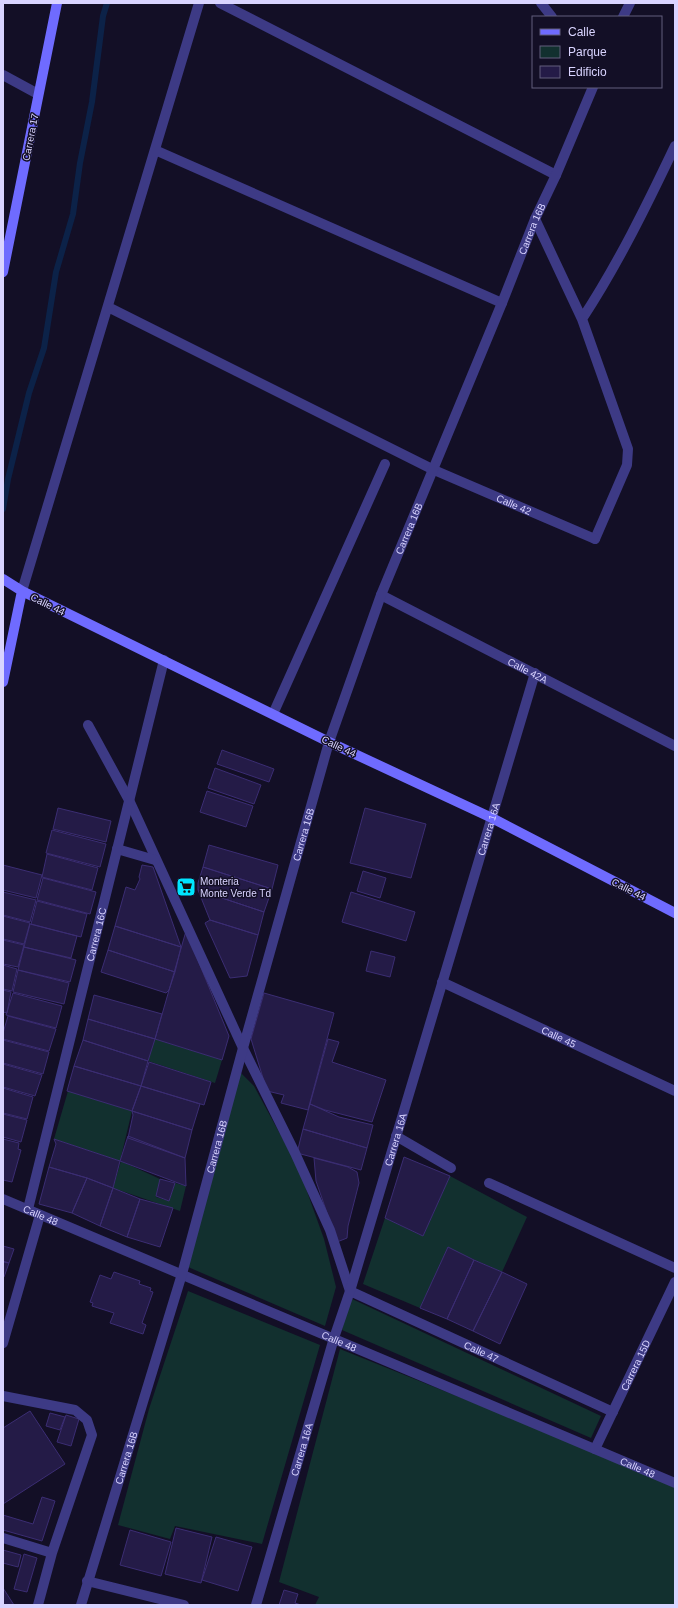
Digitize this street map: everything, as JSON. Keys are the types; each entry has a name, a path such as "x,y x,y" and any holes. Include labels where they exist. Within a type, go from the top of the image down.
{"street":[{"name":"Carrera 17","path":"3,272 57,3"},
{"path":"3,682 18,588 108,307 199,3"},
{"path":"220,3 556,175"},
{"path":"541,3 551,16"},
{"path":"624,16 630,3"},
{"path":"3,75 38,94"},
{"name":"Carrera 16B","path":"81,1605 87,1581 182,1274 243,1048 329,742 381,596 434,470 535,219 556,175 593,88"},
{"path":"582,319 605,285 652,195 675,146"},
{"path":"155,150 502,303"},
{"path":"535,219 582,319"},
{"name":"Calle 42","path":"108,307 434,470 594,539 627,465 628,449 582,319"},
{"path":"273,714 385,464"},
{"name":"Calle 44","path":"3,579 18,588 329,742 492,818 675,913"},
{"name":"Calle 42A","path":"381,596 535,673 675,746"},
{"name":"Carrera 16C","path":"28,1209 164,660"},
{"name":"Carrera 16A","path":"256,1605 334,1338 350,1290 535,673"},
{"path":"88,725 129,800 155,860 243,1048 295,1153 330,1230 350,1290"},
{"path":"117,849 155,860"},
{"name":"Calle 45","path":"442,982 675,1091"},
{"path":"396,1136 451,1168"},
{"path":"489,1183 675,1268"},
{"name":"Calle 48","path":"3,1199 675,1483"},
{"path":"3,1343 40,1215"},
{"name":"Carrera 15D","path":"596,1449 675,1282"},
{"name":"Calle 47","path":"350,1290 613,1412"},
{"path":"3,1396 75,1410 87,1420 92,1435 52,1553 38,1605"},
{"path":"3,1538 52,1553"},
{"path":"87,1581 184,1605"}],"green space":[{"path":"155,1039 222,1060 215,1083 148,1061"},
{"path":"240,1072 254,1086 299,1169 324,1239 336,1287 325,1326 188,1267"},
{"path":"68,1091 132,1111 120,1161 54,1139"},
{"path":"121,1161 160,1179 156,1197 169,1201 175,1183 186,1186 180,1211 113,1188"},
{"path":"450,1176 527,1217 502,1272 448,1248 420,1308 363,1284 385,1218 423,1236"},
{"path":"188,1291 320,1345 262,1544 175,1526 170,1539 118,1525 149,1409"},
{"path":"350,1298 601,1416 591,1438 342,1330"},
{"path":"340,1349 675,1484 675,1605 315,1605 319,1597 279,1582"}],"building":[{"path":"222,750 274,769 269,782 217,764"},
{"path":"215,768 261,785 254,804 208,788"},
{"path":"207,791 253,806 246,827 200,812"},
{"path":"58,808 111,821 106,842 53,829"},
{"path":"365,808 426,824 411,878 350,863"},
{"path":"52,830 106,844 100,867 46,853"},
{"path":"209,845 278,865 272,889 203,867"},
{"path":"47,854 98,868 92,890 42,877"},
{"path":"3,865 42,875 36,898 3,890"},
{"path":"142,865 153,867 181,947 115,926 126,887 135,890 140,879 139,877"},
{"path":"203,867 272,889 264,912 198,890 198,883"},
{"path":"363,871 386,878 380,898 357,891"},
{"path":"43,878 96,892 90,914 37,900"},
{"path":"198,890 264,912 258,935 210,920"},
{"path":"3,892 36,900 30,922 3,915"},
{"path":"351,892 415,912 406,941 342,922"},
{"path":"37,901 87,914 81,937 31,924"},
{"path":"3,916 30,923 24,944 3,939"},
{"path":"210,920 258,935 247,976 230,978 205,923"},
{"path":"30,924 77,936 71,958 24,947"},
{"path":"115,926 181,947 175,972 108,950"},
{"path":"186,931 229,1036 222,1060 155,1039"},
{"path":"3,940 24,945 18,967 3,964"},
{"path":"24,947 76,960 70,982 18,970"},
{"path":"108,950 175,972 169,990 166,993 101,972"},
{"path":"371,951 395,957 390,977 366,971"},
{"path":"3,965 17,969 12,991 3,989"},
{"path":"18,970 69,983 64,1004 13,992"},
{"path":"3,990 11,992 7,1013 3,1012"},
{"path":"13,993 62,1006 56,1028 6,1015"},
{"path":"264,993 334,1013 308,1110 281,1103 284,1095 267,1091 251,1039"},
{"path":"94,995 162,1014 155,1039 88,1019"},
{"path":"8,1016 56,1029 49,1051 3,1039 3,1033"},
{"path":"88,1019 155,1039 148,1061 83,1040"},
{"path":"328,1039 339,1042 332,1062 386,1080 372,1122 325,1110 310,1104"},
{"path":"3,1040 49,1052 43,1074 3,1063"},
{"path":"83,1040 148,1061 141,1086 74,1066"},
{"path":"149,1062 211,1082 204,1105 141,1086"},
{"path":"3,1064 42,1075 35,1096 3,1087"},
{"path":"74,1066 141,1086 132,1111 67,1091"},
{"path":"141,1086 200,1104 192,1130 132,1111"},
{"path":"3,1088 33,1097 27,1119 3,1113"},
{"path":"310,1104 339,1117 373,1125 367,1148 303,1129"},
{"path":"132,1111 192,1130 185,1158 128,1138 133,1115"},
{"path":"3,1114 27,1120 21,1142 3,1137"},
{"path":"303,1129 367,1148 361,1170 297,1153"},
{"path":"128,1136 185,1158 186,1186 120,1161"},
{"path":"3,1139 19,1143 18,1149 21,1150 12,1182 3,1180"},
{"path":"54,1139 120,1161 113,1188 87,1178 49,1167 56,1144"},
{"path":"404,1157 450,1176 423,1236 385,1218"},
{"path":"314,1158 348,1167 357,1172 359,1183 348,1226 347,1238 337,1242 316,1181"},
{"path":"49,1167 87,1178 72,1213 39,1204"},
{"path":"87,1178 113,1188 100,1226 72,1213"},
{"path":"160,1179 175,1183 169,1201 156,1196"},
{"path":"113,1188 140,1199 127,1237 100,1226"},
{"path":"140,1199 173,1208 160,1247 127,1237"},
{"path":"3,1246 14,1249 9,1263 3,1261"},
{"path":"448,1247 474,1260 447,1319 420,1308"},
{"path":"474,1260 502,1272 473,1331 447,1319"},
{"path":"3,1262 9,1263 4,1277 3,1277"},
{"path":"114,1272 140,1281 139,1284 151,1288 150,1291 153,1292 142,1323 146,1325 143,1334 110,1323 114,1313 92,1306 93,1303 90,1302 100,1275 111,1279"},
{"path":"502,1272 527,1284 500,1344 473,1331"},
{"path":"30,1411 65,1464 3,1504 3,1428"},
{"path":"50,1413 65,1417 60,1430 46,1426"},
{"path":"66,1415 79,1419 71,1446 57,1442"},
{"path":"42,1497 55,1501 42,1541 3,1530 3,1515 33,1524"},
{"path":"176,1528 212,1537 201,1583 165,1574"},
{"path":"130,1530 171,1542 161,1576 120,1565"},
{"path":"216,1537 252,1547 238,1591 202,1580"},
{"path":"3,1550 21,1555 18,1567 3,1563"},
{"path":"24,1554 37,1558 27,1592 14,1589"},
{"path":"3,1588 14,1605 3,1605"},
{"path":"284,1590 298,1594 295,1603 301,1605 279,1605"}],"waterway":[{"path":"3,509 8,479 29,393 44,348 56,272 73,214 80,163 92,102 103,16 107,3"}],"place":[{"name":"Monteria Monte Verde Td","path":"186,887"}]}
